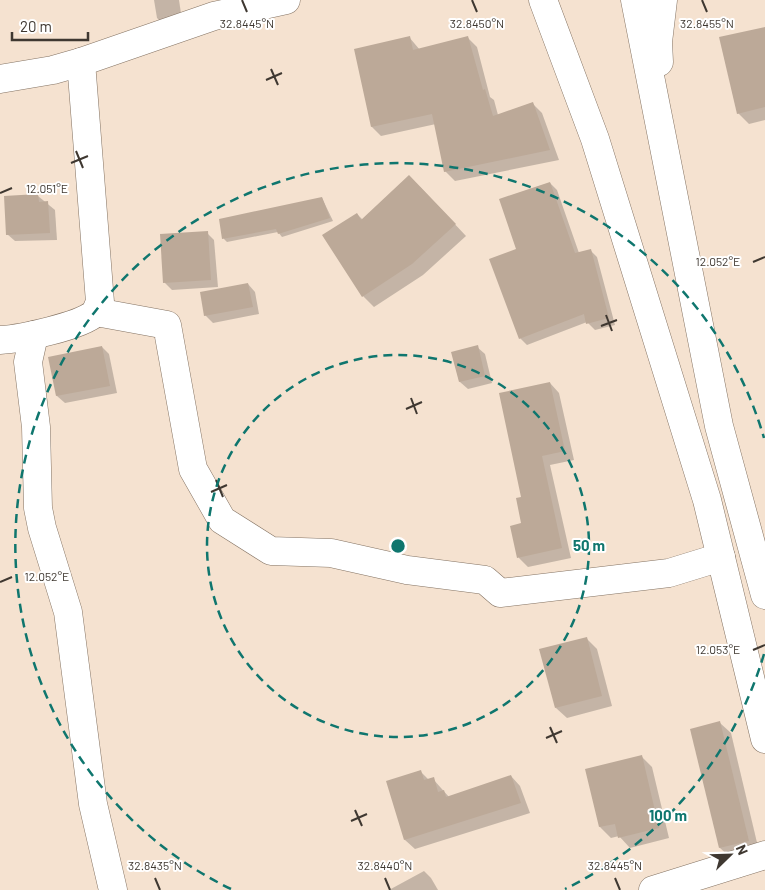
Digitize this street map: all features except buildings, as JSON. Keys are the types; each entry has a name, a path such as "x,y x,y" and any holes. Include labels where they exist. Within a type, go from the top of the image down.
{"street":[{"path":"0,79 53,70 81,62 224,8 286,0"},
{"path":"528,0 544,16 559,39"},
{"path":"543,0 596,138 707,500 765,739"},
{"path":"635,0 719,426 765,595"},
{"path":"659,114 658,42 663,0"},
{"path":"0,340 34,335 87,317 96,312 100,302 81,62"},
{"path":"96,312 167,325 193,470 222,520 271,550 331,553 406,570 485,580 500,593 669,573 721,557"},
{"path":"34,335 28,362 36,428 38,508 42,528 68,612 93,804 113,890"},
{"path":"653,890 765,855"}]}
